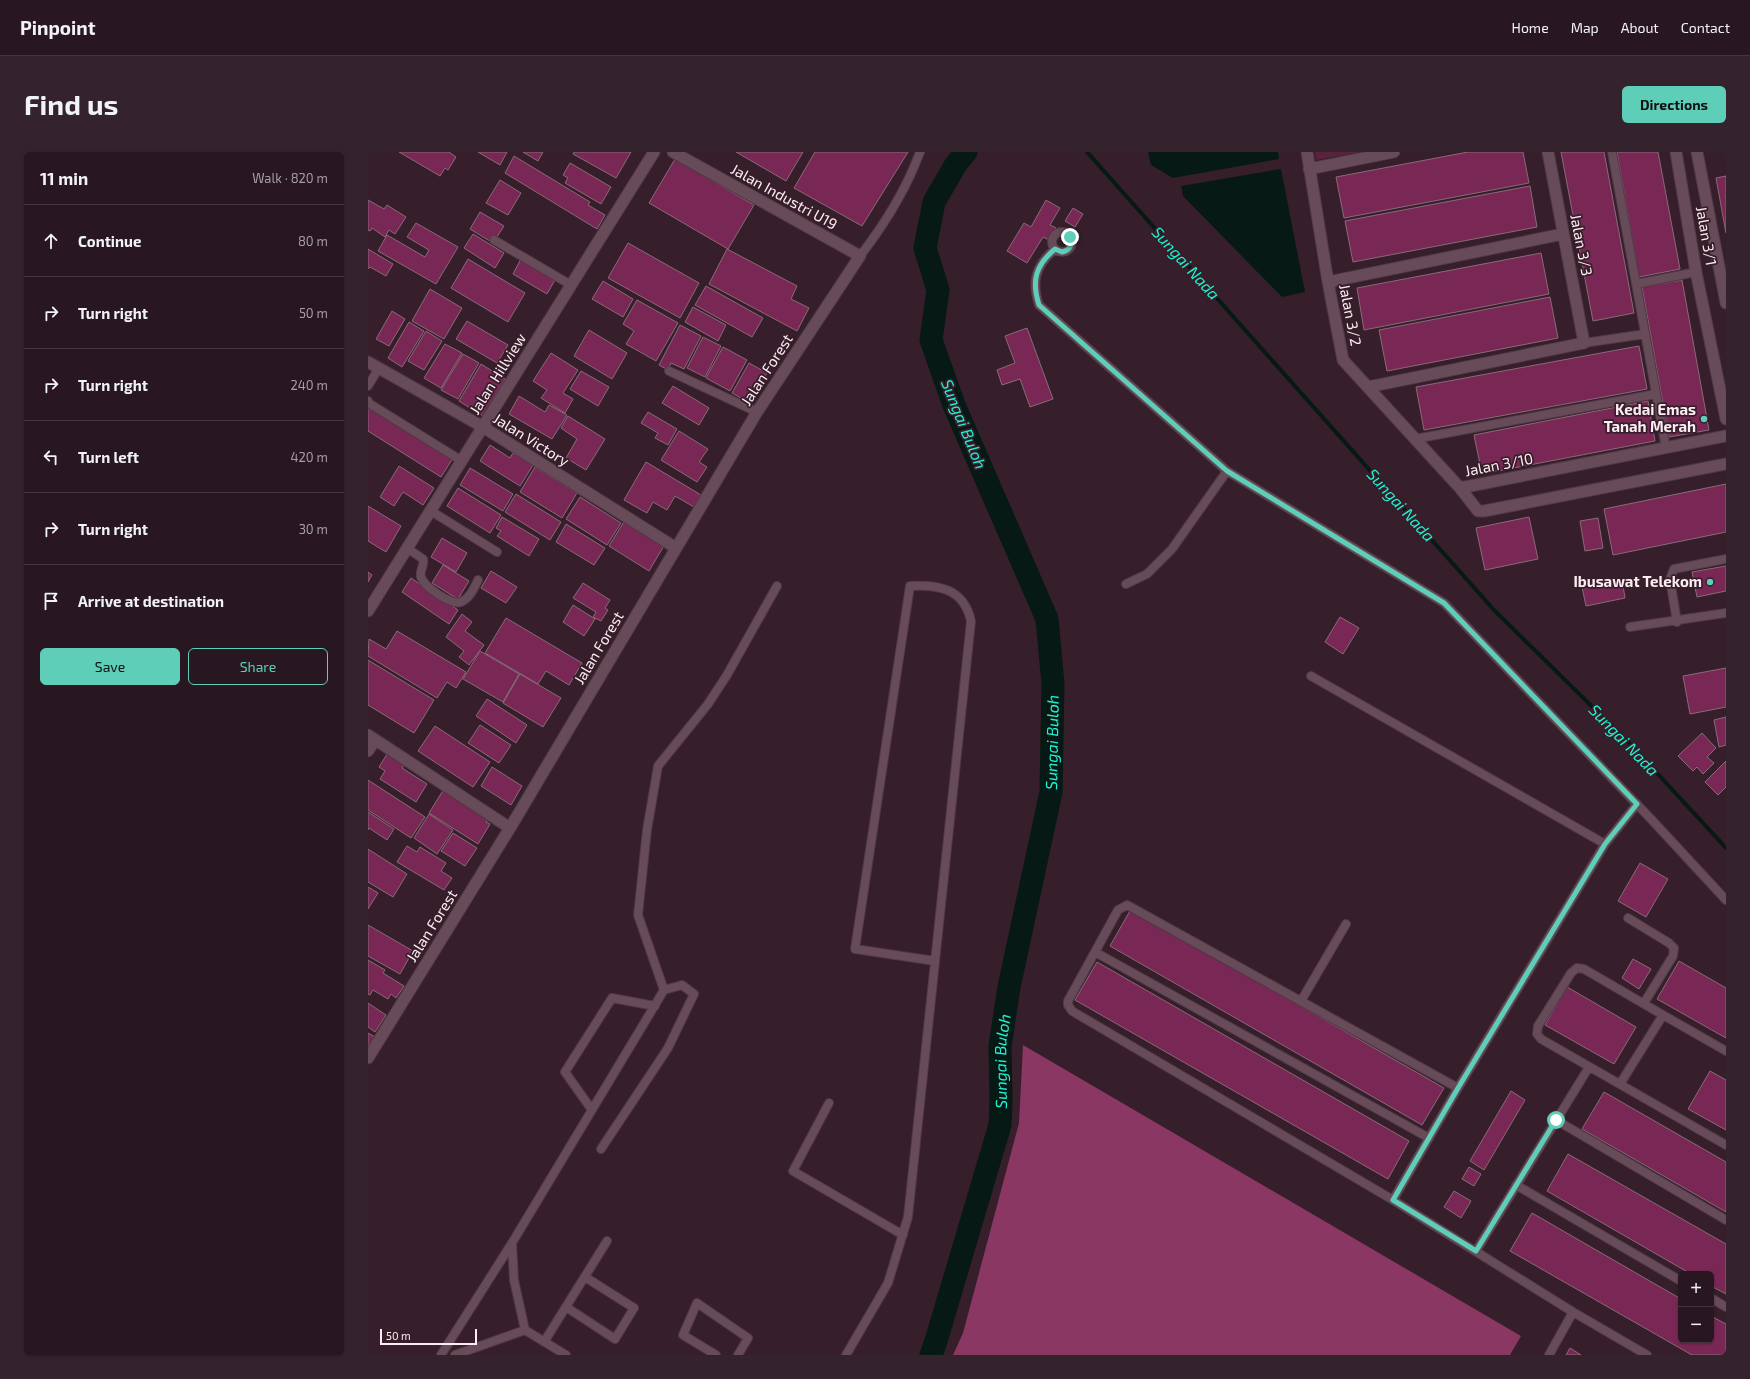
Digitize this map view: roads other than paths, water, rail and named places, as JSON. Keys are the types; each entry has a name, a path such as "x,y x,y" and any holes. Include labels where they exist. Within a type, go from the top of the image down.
{"street":[{"name":"Jalan Hillview","path":"368,612 654,152"},
{"name":"Jalan Industri U19","path":"673,152 860,256"},
{"name":"Jalan 3/2","path":"1307,152 1328,282 1343,360 1460,488"},
{"path":"1309,169 1394,152"},
{"name":"Jalan 3/3","path":"1548,152 1584,343"},
{"name":"Jalan 3/1","path":"1676,152 1696,272 1726,419"},
{"name":"Jalan 3/1","path":"1697,152 1726,303"},
{"path":"1328,282 1563,234"},
{"name":"Jalan Forest","path":"368,1058 510,828 757,412 860,256"},
{"path":"1368,387 1584,343"},
{"name":"Jalan Victory","path":"368,362 483,427 676,548"},
{"name":"Jalan 3/10","path":"1726,436 1460,488 1478,511 1484,511 1726,464"},
{"path":"368,751 371,737 510,828"}],"lane":[{"path":"860,256 891,212 914,169 920,152"},
{"path":"1612,152 1666,448"},
{"path":"494,240 571,285"},
{"path":"1055,249 1044,258 1036,271 1037,298 1039,305 1227,471 1444,603 1637,804 1726,900"},
{"path":"1636,284 1696,272"},
{"path":"1584,343 1645,334"},
{"path":"368,386 379,368"},
{"path":"669,371 757,412"},
{"path":"1415,439 1656,394"},
{"path":"368,401 370,404 462,461"},
{"path":"1126,584 1147,574 1172,549 1227,471"},
{"path":"431,511 497,552"},
{"path":"407,548 423,559 424,561 421,573 423,580 430,588 450,602 460,603 465,599 478,580"},
{"path":"1677,622 1670,579 1674,569 1726,559"},
{"path":"846,1355 888,1283 908,1217 935,962 971,621 967,607 958,596 947,589 921,585 910,586 855,949 935,962"},
{"path":"664,990 638,915 647,830 658,766 708,704 727,675 777,586"},
{"path":"1630,628 1677,622 1726,613"},
{"path":"1311,676 1605,844"},
{"path":"1393,1200 1458,1088 1605,844 1637,804"},
{"path":"1458,1088 1127,905 1118,910 1069,998 1068,1005 1072,1011 1393,1200 1573,1312 1647,1355"},
{"path":"1628,918 1669,943 1674,948 1673,956 1644,1003"},
{"path":"1301,1001 1346,924"},
{"path":"1095,952 1429,1138"},
{"path":"1726,1051 1584,969 1577,968 1571,973 1538,1026 1537,1034 1541,1040 1726,1145"},
{"path":"441,1355 512,1243 664,990 682,985 694,994 668,1048 601,1149"},
{"path":"592,1110 565,1072 612,998 655,1006"},
{"path":"1620,1084 1663,1014"},
{"path":"1476,1251 1589,1067"},
{"path":"829,1103 793,1171 902,1235"},
{"path":"1556,1120 1726,1220"},
{"path":"1516,1185 1678,1279"},
{"path":"544,1342 607,1241"},
{"path":"512,1243 514,1280 525,1330 566,1355"},
{"path":"566,1307 615,1339 627,1321 634,1308 585,1277"},
{"path":"1714,1300 1726,1307"},
{"path":"716,1355 683,1335 697,1303 748,1338 738,1355"},
{"path":"1549,1355 1573,1312"},
{"path":"455,1355 525,1330"}],"waterway":[{"name":"Sungai Buloh","path":"931,1355 1000,1125 1000,1046 1009,987 1051,792 1053,684 1047,619 954,405 931,340 938,290 925,248 934,202 956,164 966,152"},
{"name":"Sungai Nada","path":"1087,152 1494,610 1632,746 1726,848"}],"place":[{"name":"Kedai Emas Tanah Merah","path":"1704,419"},
{"name":"Ibusawat Telekom","path":"1710,582"}]}
